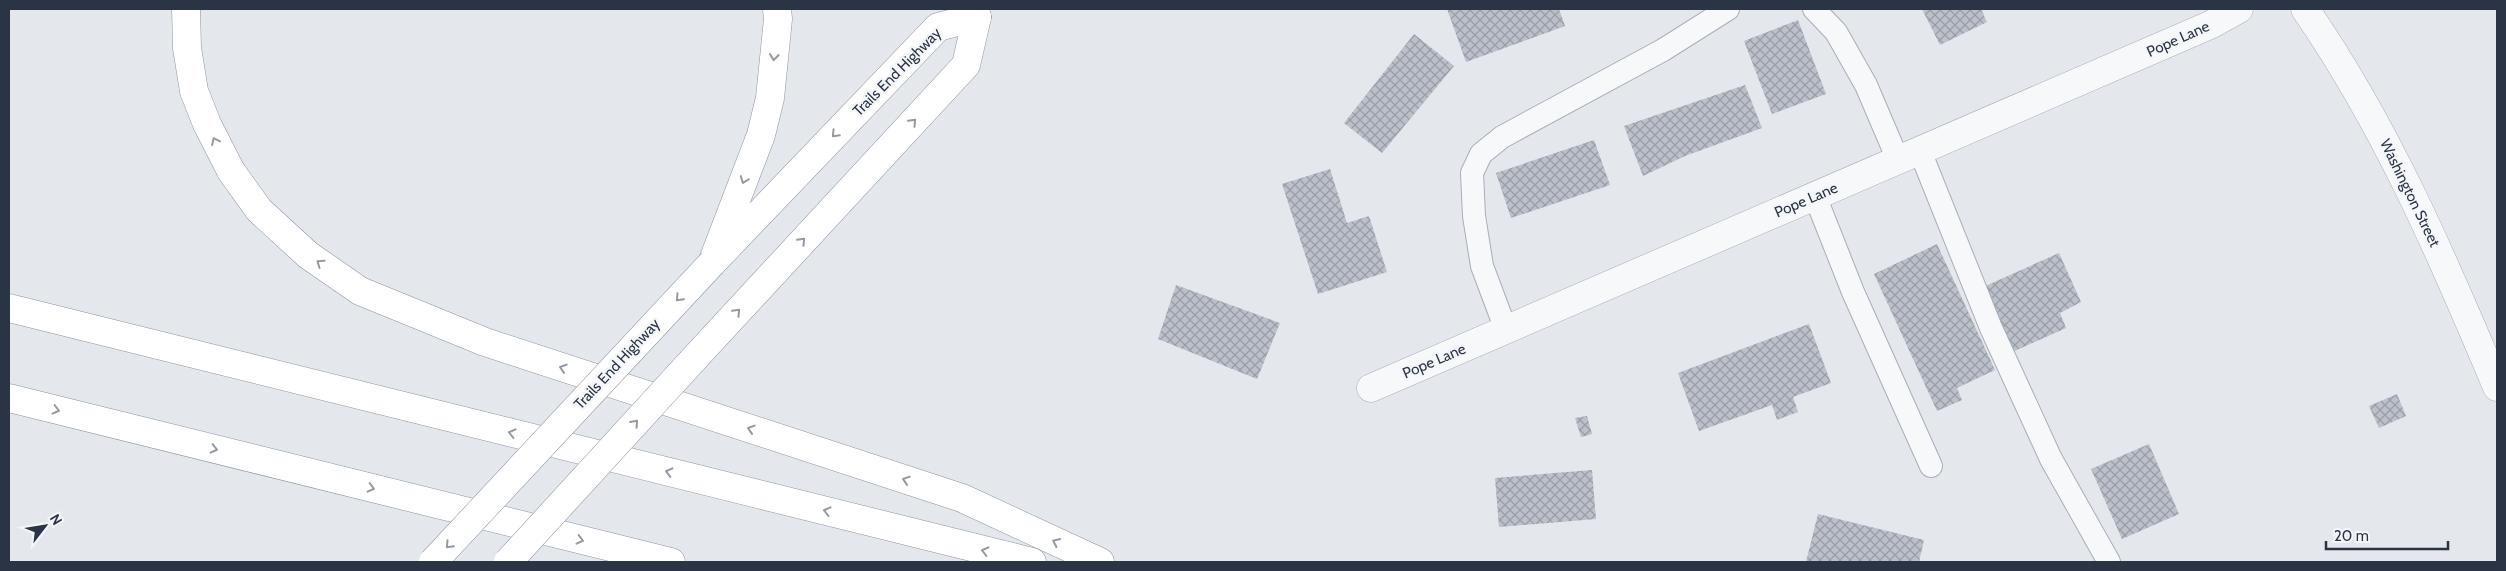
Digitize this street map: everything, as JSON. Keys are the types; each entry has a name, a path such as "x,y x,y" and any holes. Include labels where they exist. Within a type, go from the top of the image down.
{"highway":[{"path":"186,9 187,48 194,91 207,124 230,171 259,210 308,255 360,290 486,342 962,498 1100,562"},
{"path":"712,263 762,135 770,98 778,19 776,9"},
{"name":"Trails End Highway","path":"433,562 712,263 938,27 977,12"},
{"name":"Trails End Highway","path":"508,562 769,277 966,66 977,12"},
{"path":"9,308 1032,562"},
{"path":"9,398 671,562"}],"street":[{"name":"Pope Lane","path":"1371,388 2210,25 2239,9"},
{"name":"Washington Street","path":"2305,9 2336,54 2378,127 2457,290 2497,387"}],"lane":[{"path":"1506,330 1482,266 1474,216 1472,173 1481,154 1502,137 1663,50 1728,9"},
{"path":"1814,9 1836,32 1909,156 2051,459 2109,562"},
{"path":"1815,196 1853,292 1931,466"}],"building":[{"path":"1447,9 1559,9 1565,26 1466,62"},
{"path":"1922,9 1981,9 1987,22 1940,45"},
{"path":"1798,20 1826,94 1772,114 1744,41"},
{"path":"1414,34 1454,66 1382,153 1344,123"},
{"path":"1745,85 1762,128 1685,156 1643,176 1624,126"},
{"path":"1594,140 1610,185 1511,218 1496,173"},
{"path":"1330,169 1347,223 1369,216 1387,272 1318,294 1282,184"},
{"path":"1937,244 1995,370 1957,388 1962,400 1937,411 1874,274"},
{"path":"2059,253 2081,302 2060,313 2066,328 2010,353 1981,288"},
{"path":"1176,285 1280,323 1257,379 1158,339"},
{"path":"1809,324 1831,383 1793,397 1798,412 1777,420 1772,405 1699,431 1678,373"},
{"path":"2397,394 2406,416 2379,428 2369,406"},
{"path":"1587,416 1592,434 1581,437 1575,418"},
{"path":"2149,444 2179,514 2122,539 2091,469"},
{"path":"1592,470 1596,519 1499,527 1495,478"},
{"path":"1818,514 1924,540 1919,562 1806,562"}]}
